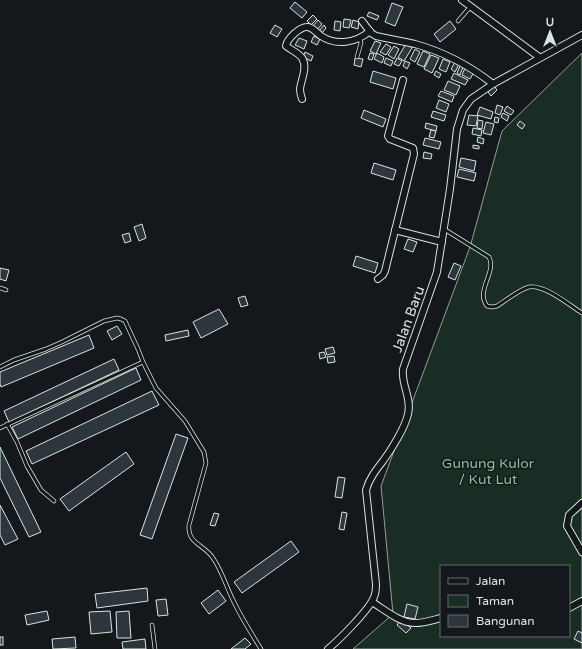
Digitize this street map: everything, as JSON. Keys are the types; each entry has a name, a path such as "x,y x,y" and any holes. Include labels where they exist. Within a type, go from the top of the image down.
{"street":[{"path":"462,0 539,58"},
{"path":"362,21 376,36 417,44 452,58 472,69 493,84"},
{"path":"302,99 300,89 304,68 303,61 298,54 286,46 289,38 306,27 326,38 335,41 349,41 360,38 370,31"},
{"name":"Jalan Baru","path":"328,649 341,638 372,602 375,596 376,584 366,490 368,482 389,453 407,419 409,407 403,378 403,368 433,287 437,272 456,139 461,115 466,104 471,99 493,84 582,35"},
{"path":"378,279 385,271 414,154 413,148 390,139 388,136 403,80"},
{"path":"395,230 442,242"},
{"path":"582,503 569,515 567,526 582,552"},
{"path":"570,607 582,601"},
{"path":"372,602 409,622 423,622 440,618"}],"lane":[{"path":"458,21 471,6"},
{"path":"357,57 361,43 360,38"},
{"path":"444,229 489,257 491,263 484,289 484,298 487,306 497,306 529,287 551,292 582,313"},
{"path":"0,288 6,290"},
{"path":"0,367 14,360 62,342 104,321 118,318 125,321 156,388 185,421 204,452 206,463 189,525 189,534 194,542 207,550 216,562 233,600 261,649"},
{"path":"0,428 143,362"},
{"path":"7,424 17,442 27,466 41,490 54,500"},
{"path":"152,625 155,649"}],"green space":[{"name":"Gunung Kulor / Kut Lut","path":"582,53 582,649 353,649 393,614 381,486 470,247 502,131"}],"building":[{"path":"295,2 307,12 302,18 290,8"},
{"path":"392,3 403,7 395,26 385,22"},
{"path":"369,12 379,16 377,20 367,16"},
{"path":"313,15 317,19 311,25 307,21"},
{"path":"344,19 351,20 349,28 343,27"},
{"path":"318,20 322,24 317,30 313,26"},
{"path":"353,20 359,22 358,29 351,27"},
{"path":"335,21 341,22 340,31 334,30"},
{"path":"450,21 456,29 440,42 434,34"},
{"path":"275,25 282,29 277,37 270,33"},
{"path":"324,25 326,28 322,33 319,31"},
{"path":"314,36 320,39 317,45 311,42"},
{"path":"299,38 307,41 304,49 295,45"},
{"path":"375,41 381,43 376,54 370,51"},
{"path":"386,44 391,47 386,55 380,52"},
{"path":"406,44 412,48 404,61 398,57"},
{"path":"394,46 399,49 394,59 388,55"},
{"path":"415,49 420,52 415,62 410,59"},
{"path":"423,51 430,54 424,67 417,64"},
{"path":"305,52 313,56 311,61 303,57"},
{"path":"370,53 374,54 372,60 368,59"},
{"path":"377,53 384,57 382,63 374,59"},
{"path":"431,55 439,58 432,73 424,69"},
{"path":"355,58 363,59 361,67 354,65"},
{"path":"386,58 393,61 391,66 384,63"},
{"path":"397,58 402,61 399,66 394,64"},
{"path":"443,59 450,62 446,72 439,69"},
{"path":"405,61 410,63 407,69 403,66"},
{"path":"455,62 459,64 455,72 451,69"},
{"path":"460,66 463,67 460,75 457,73"},
{"path":"465,68 474,72 470,79 462,75"},
{"path":"373,71 396,78 393,89 370,82"},
{"path":"436,71 441,74 439,78 434,75"},
{"path":"454,73 468,80 465,85 451,79"},
{"path":"448,81 460,86 456,95 444,90"},
{"path":"494,86 497,90 491,96 488,92"},
{"path":"441,91 454,96 452,102 438,96"},
{"path":"439,100 449,104 446,112 436,108"},
{"path":"497,105 503,107 500,115 495,113"},
{"path":"507,106 514,111 511,115 504,111"},
{"path":"480,107 493,112 491,119 477,115"},
{"path":"364,110 386,119 383,127 361,118"},
{"path":"433,111 446,115 444,121 431,117"},
{"path":"503,113 509,116 507,121 501,117"},
{"path":"469,115 478,116 476,126 467,125"},
{"path":"495,117 499,118 498,123 494,122"},
{"path":"478,120 483,121 482,129 477,128"},
{"path":"520,121 525,125 522,129 517,125"},
{"path":"486,122 494,124 491,135 483,133"},
{"path":"426,123 437,126 436,131 425,128"},
{"path":"473,128 482,130 481,136 472,134"},
{"path":"431,130 436,131 434,138 429,137"},
{"path":"478,137 484,139 483,144 477,142"},
{"path":"425,138 441,142 439,149 423,145"},
{"path":"473,145 479,146 479,149 473,148"},
{"path":"424,152 432,154 431,159 423,158"},
{"path":"461,158 476,161 474,171 459,167"},
{"path":"374,163 396,170 393,180 371,173"},
{"path":"459,169 476,173 474,181 457,177"},
{"path":"142,224 146,238 139,241 134,227"},
{"path":"129,233 131,241 125,243 122,235"},
{"path":"408,239 417,242 413,252 404,249"},
{"path":"356,256 378,263 375,273 353,266"},
{"path":"454,263 461,266 455,280 448,277"},
{"path":"0,268 9,270 6,281 0,279"},
{"path":"245,296 248,305 241,307 238,298"},
{"path":"219,309 228,324 201,338 193,322"},
{"path":"117,326 122,334 112,340 107,331"},
{"path":"188,330 189,336 166,341 165,335"},
{"path":"89,335 94,348 1,387 0,372"},
{"path":"333,347 335,353 327,355 325,349"},
{"path":"324,352 326,357 320,359 319,353"},
{"path":"334,356 335,362 328,363 327,357"},
{"path":"114,359 119,370 9,422 4,411"},
{"path":"136,368 141,380 18,439 12,427"},
{"path":"152,391 159,405 32,464 26,451"},
{"path":"176,434 188,438 152,539 140,535"},
{"path":"0,447 41,532 29,537 0,478"},
{"path":"126,452 134,464 69,511 60,499"},
{"path":"338,477 345,478 342,498 335,497"},
{"path":"0,505 18,539 5,545 0,535"},
{"path":"342,512 347,513 344,530 339,529"},
{"path":"214,513 219,514 215,526 210,525"},
{"path":"291,541 299,552 242,593 234,582"},
{"path":"147,588 148,601 97,608 95,594"},
{"path":"218,590 226,601 209,614 201,603"},
{"path":"166,599 168,615 158,616 156,600"},
{"path":"407,604 418,607 415,619 404,617"},
{"path":"47,611 49,620 27,625 25,615"},
{"path":"110,611 112,632 91,634 89,612"},
{"path":"129,611 131,638 117,638 116,612"},
{"path":"401,620 411,628 406,633 397,625"},
{"path":"578,631 582,633 582,643 574,639"},
{"path":"0,637 3,637 3,645 0,645"},
{"path":"75,637 76,648 53,649 52,639"},
{"path":"245,638 251,644 245,649 231,649"},
{"path":"145,639 146,649 123,649 122,642"}]}
